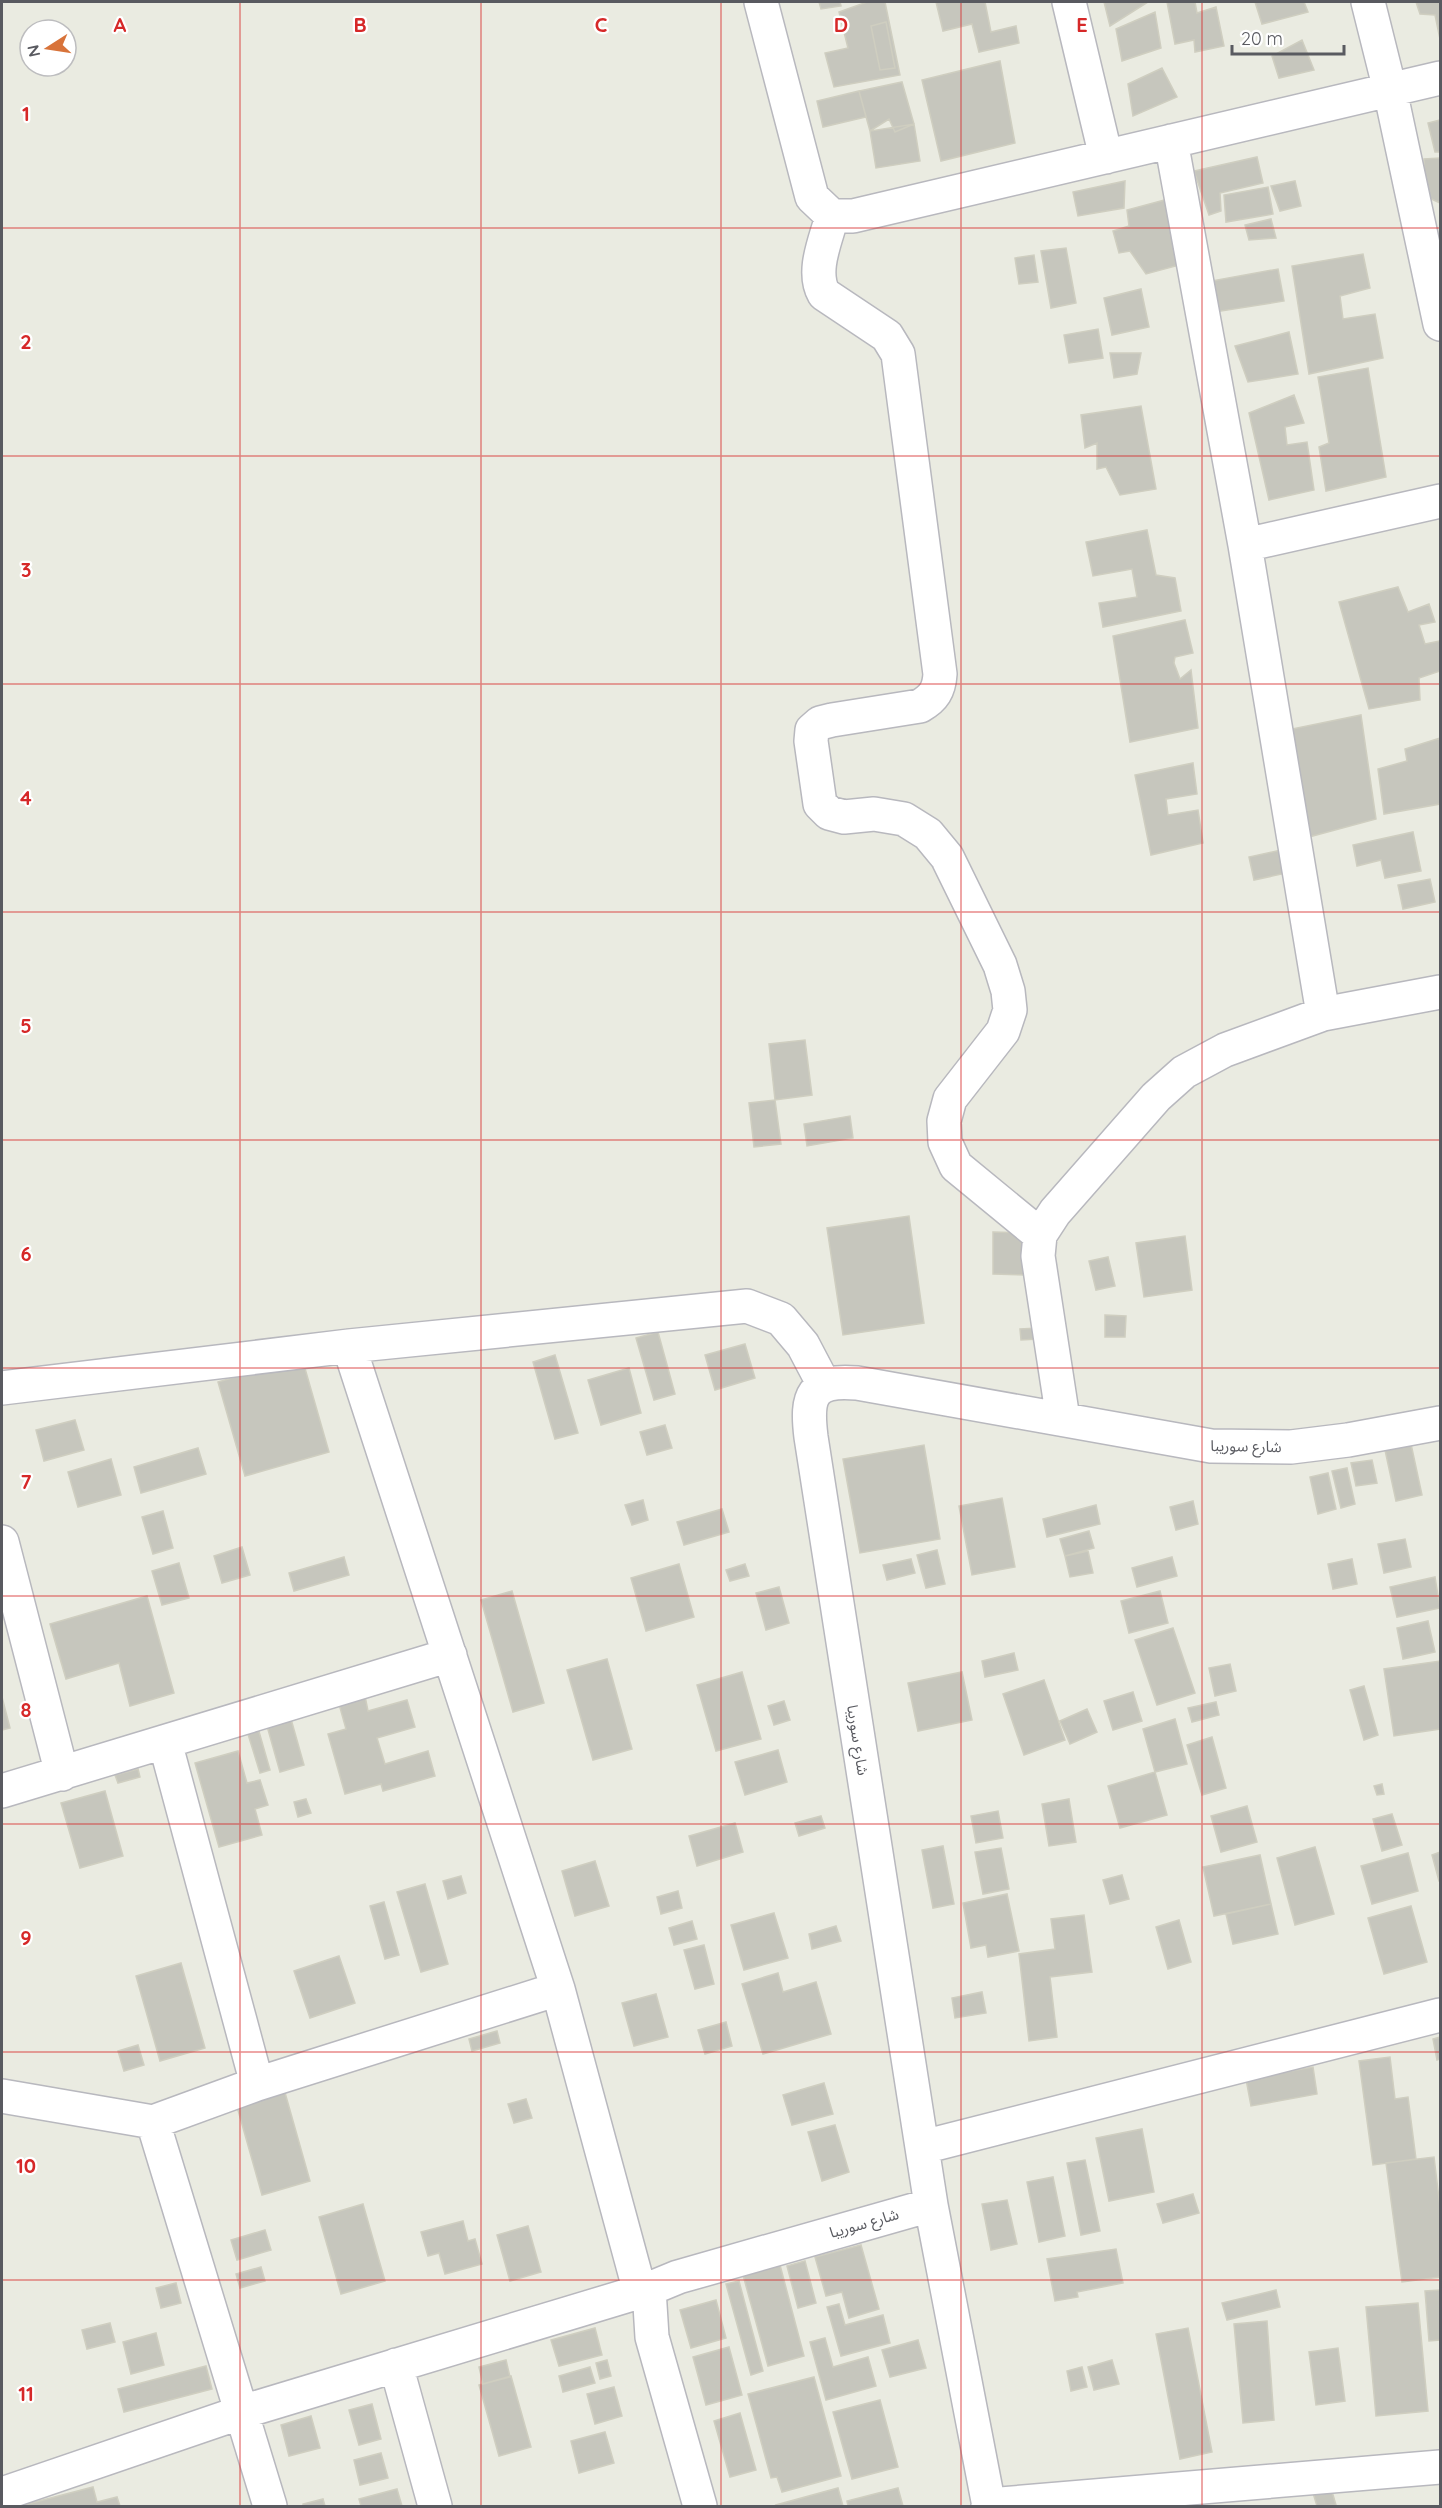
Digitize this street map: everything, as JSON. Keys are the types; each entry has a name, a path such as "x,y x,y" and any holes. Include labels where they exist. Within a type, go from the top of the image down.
{"street":[{"path":"761,2 812,197 832,216 854,216 1440,78"},
{"path":"1069,2 1106,157"},
{"path":"1368,2 1390,90 1440,324"},
{"path":"1171,141 1245,545 1323,1014"},
{"path":"832,216 818,272 818,284 824,294 886,336 898,354 940,674 939,689 930,700 920,706 832,720 820,723 812,730 811,741 820,804 829,813 844,817 874,814 904,819 928,834 947,858 1000,965 1008,991 1010,1010 1003,1031 950,1099 944,1121 945,1142 956,1166 1040,1235"},
{"path":"1245,545 1440,501"},
{"path":"1063,1419 1038,1256 1040,1235 1055,1212 1156,1097 1185,1072 1225,1050 1323,1014 1440,992"},
{"path":"2,1388 348,1346 747,1305 781,1319 803,1345 824,1385"},
{"path":"348,1346 558,1989 645,2291 652,2337 700,2506"},
{"name":"شارع سوريبا","path":"2,2494 242,2412 645,2291 678,2277 931,2205 811,1437 808,1412 813,1395 824,1385 838,1382 857,1383 1211,1446 1291,1447 1440,1423"},
{"path":"2,1542 62,1774"},
{"path":"2,1791 450,1655"},
{"path":"165,1742 256,2084"},
{"path":"2,2096 153,2122 256,2084 558,1989"},
{"path":"922,2147 1440,2015"},
{"path":"153,2122 270,2506"},
{"path":"931,2205 989,2506 1440,2467"},
{"path":"396,2365 435,2506"}],"building":[{"path":"819,2 840,2 841,6 821,9"},
{"path":"867,2 885,2 900,75 834,87 825,53 848,48 839,12"},
{"path":"936,2 985,2 991,32 1016,26 1019,43 979,52 972,24 943,31"},
{"path":"1104,2 1148,2 1110,26"},
{"path":"1167,2 1195,2 1197,13 1216,7 1224,46 1195,52 1194,40 1175,44"},
{"path":"1255,2 1304,2 1308,12 1262,24"},
{"path":"1416,2 1440,2 1440,39 1435,15 1420,14"},
{"path":"1155,12 1161,48 1122,61 1116,29"},
{"path":"886,22 895,68 880,70 871,26"},
{"path":"1302,40 1314,70 1279,78 1272,56"},
{"path":"1000,61 1015,143 941,161 922,80"},
{"path":"1162,68 1177,97 1133,116 1128,84"},
{"path":"902,82 914,124 895,132 889,119 870,131 859,91"},
{"path":"859,91 866,117 823,127 817,101"},
{"path":"1440,120 1440,152 1435,152 1428,123"},
{"path":"914,124 920,161 876,168 870,131"},
{"path":"1257,157 1263,183 1220,193 1221,211 1209,215 1194,171"},
{"path":"1440,158 1440,203 1425,196 1424,159"},
{"path":"1125,181 1124,208 1078,216 1073,192"},
{"path":"1295,181 1301,206 1280,211 1271,186"},
{"path":"1268,187 1273,214 1226,222 1224,195"},
{"path":"1172,198 1183,264 1146,274 1130,251 1119,253 1113,231 1129,226 1127,210"},
{"path":"1271,219 1276,238 1249,240 1245,225"},
{"path":"1066,248 1076,303 1051,308 1041,251"},
{"path":"1363,254 1370,288 1340,296 1343,319 1375,314 1383,358 1309,374 1292,266"},
{"path":"1034,255 1038,282 1019,284 1015,258"},
{"path":"1278,269 1284,301 1215,312 1206,282"},
{"path":"1141,289 1149,327 1112,335 1104,298"},
{"path":"1098,329 1103,358 1069,363 1064,335"},
{"path":"1289,332 1298,374 1248,382 1235,346"},
{"path":"1110,353 1141,353 1137,374 1114,378"},
{"path":"1368,368 1386,477 1326,491 1319,447 1329,443 1318,377"},
{"path":"1294,395 1304,423 1285,427 1287,445 1307,442 1314,490 1269,500 1249,413"},
{"path":"1141,406 1156,489 1120,495 1106,467 1097,469 1097,443 1085,448 1081,415"},
{"path":"1147,530 1156,575 1175,578 1181,611 1103,627 1099,603 1137,597 1132,569 1093,576 1086,542"},
{"path":"1398,587 1408,612 1429,604 1435,622 1419,625 1425,644 1440,641 1440,671 1419,678 1420,700 1369,709 1339,602"},
{"path":"1185,620 1193,653 1175,657 1174,663 1180,679 1191,670 1198,728 1130,742 1113,636"},
{"path":"1361,715 1376,819 1309,837 1287,730"},
{"path":"1440,738 1440,804 1384,814 1378,769 1407,761 1405,749"},
{"path":"1193,763 1197,794 1166,799 1168,815 1198,810 1203,843 1151,855 1135,775"},
{"path":"1413,832 1421,871 1385,878 1381,860 1357,866 1353,845"},
{"path":"1286,849 1291,872 1254,880 1249,857"},
{"path":"1430,879 1435,902 1403,909 1398,885"},
{"path":"805,1040 812,1095 775,1100 769,1044"},
{"path":"775,1100 781,1144 754,1147 749,1103"},
{"path":"850,1116 853,1138 807,1146 804,1124"},
{"path":"909,1216 924,1323 843,1335 827,1228"},
{"path":"993,1232 1029,1233 1028,1275 993,1274"},
{"path":"1185,1236 1192,1290 1144,1297 1136,1243"},
{"path":"1108,1257 1115,1286 1096,1290 1089,1261"},
{"path":"1105,1315 1126,1316 1125,1337 1105,1337"},
{"path":"1038,1328 1038,1339 1021,1340 1020,1329"},
{"path":"658,1332 675,1394 654,1400 636,1338"},
{"path":"745,1344 755,1378 715,1390 705,1355"},
{"path":"555,1355 578,1433 555,1439 533,1362"},
{"path":"302,1358 329,1452 245,1476 218,1382"},
{"path":"629,1368 641,1413 601,1425 588,1380"},
{"path":"75,1420 84,1450 44,1461 36,1430"},
{"path":"665,1425 672,1448 647,1455 640,1432"},
{"path":"1411,1444 1422,1495 1396,1501 1385,1450"},
{"path":"924,1445 940,1539 860,1553 843,1459"},
{"path":"198,1448 206,1474 141,1493 134,1467"},
{"path":"111,1459 121,1495 78,1507 68,1472"},
{"path":"1372,1460 1377,1483 1356,1486 1351,1463"},
{"path":"1347,1468 1355,1504 1341,1508 1332,1471"},
{"path":"1328,1473 1336,1509 1318,1514 1310,1477"},
{"path":"1002,1498 1015,1567 972,1575 959,1506"},
{"path":"643,1500 648,1520 632,1525 625,1505"},
{"path":"1193,1501 1198,1524 1176,1530 1170,1507"},
{"path":"1096,1505 1100,1524 1047,1537 1043,1519"},
{"path":"722,1509 729,1532 684,1545 677,1522"},
{"path":"163,1511 173,1548 153,1554 142,1517"},
{"path":"1089,1531 1094,1548 1065,1556 1060,1539"},
{"path":"1405,1539 1411,1567 1384,1573 1378,1544"},
{"path":"242,1547 250,1575 222,1583 214,1556"},
{"path":"937,1550 945,1584 926,1588 917,1555"},
{"path":"1088,1551 1093,1573 1070,1577 1065,1556"},
{"path":"344,1557 349,1575 294,1591 289,1573"},
{"path":"1172,1557 1177,1576 1137,1587 1132,1568"},
{"path":"911,1559 915,1573 887,1580 883,1565"},
{"path":"1352,1559 1357,1584 1333,1589 1328,1564"},
{"path":"179,1563 189,1598 162,1605 152,1571"},
{"path":"679,1564 694,1617 646,1631 631,1578"},
{"path":"745,1564 749,1576 730,1581 726,1570"},
{"path":"1435,1577 1440,1608 1397,1617 1390,1587"},
{"path":"779,1587 789,1623 766,1630 756,1593"},
{"path":"512,1591 544,1703 513,1712 481,1600"},
{"path":"1160,1591 1168,1623 1129,1633 1121,1601"},
{"path":"147,1596 174,1693 130,1706 119,1663 66,1679 50,1624"},
{"path":"1428,1621 1435,1652 1403,1659 1397,1628"},
{"path":"1173,1628 1195,1693 1157,1705 1135,1640"},
{"path":"1014,1653 1018,1670 985,1677 982,1661"},
{"path":"607,1659 632,1749 593,1760 567,1670"},
{"path":"1440,1661 1440,1729 1394,1736 1384,1669"},
{"path":"1230,1664 1236,1691 1215,1696 1209,1668"},
{"path":"742,1672 761,1739 716,1751 697,1685"},
{"path":"962,1672 972,1720 918,1731 908,1683"},
{"path":"1044,1680 1065,1740 1024,1755 1003,1694"},
{"path":"1364,1686 1378,1735 1364,1740 1350,1690"},
{"path":"1133,1692 1142,1721 1113,1730 1104,1701"},
{"path":"365,1696 368,1711 407,1700 415,1727 377,1738 385,1764 428,1751 435,1776 383,1791 381,1784 345,1794 328,1734 346,1729 339,1704"},
{"path":"2,1697 10,1728 2,1730"},
{"path":"784,1701 790,1720 774,1725 768,1706"},
{"path":"1216,1702 1219,1715 1192,1722 1188,1708"},
{"path":"1087,1709 1097,1732 1070,1744 1060,1721"},
{"path":"291,1719 304,1765 280,1772 267,1726"},
{"path":"1175,1719 1187,1764 1155,1772 1143,1729"},
{"path":"258,1728 270,1770 260,1773 247,1731"},
{"path":"1212,1737 1226,1788 1202,1795 1187,1745"},
{"path":"778,1750 787,1782 745,1795 735,1762"},
{"path":"238,1751 247,1783 260,1780 268,1805 255,1809 262,1835 219,1847 195,1763"},
{"path":"138,1769 140,1777 118,1783 115,1775"},
{"path":"1155,1772 1167,1815 1120,1828 1108,1786"},
{"path":"1382,1784 1384,1794 1377,1795 1374,1786"},
{"path":"105,1791 123,1856 80,1868 61,1803"},
{"path":"306,1799 311,1813 298,1817 294,1802"},
{"path":"1069,1799 1076,1842 1049,1846 1042,1804"},
{"path":"1247,1806 1257,1842 1221,1852 1211,1816"},
{"path":"998,1811 1003,1838 976,1843 971,1816"},
{"path":"1392,1814 1402,1845 1382,1851 1373,1819"},
{"path":"821,1816 825,1828 799,1836 795,1823"},
{"path":"735,1823 743,1852 697,1866 689,1836"},
{"path":"943,1846 954,1904 933,1908 922,1850"},
{"path":"1315,1847 1334,1914 1295,1925 1277,1858"},
{"path":"1001,1848 1009,1889 983,1894 975,1852"},
{"path":"1440,1852 1440,1881 1439,1881 1432,1855"},
{"path":"1408,1853 1418,1891 1372,1904 1361,1866"},
{"path":"1260,1855 1271,1904 1214,1916 1203,1867"},
{"path":"595,1861 609,1906 575,1916 562,1871"},
{"path":"1122,1875 1129,1899 1110,1904 1103,1880"},
{"path":"461,1876 466,1893 448,1899 443,1881"},
{"path":"425,1884 448,1964 421,1972 397,1892"},
{"path":"678,1891 682,1908 661,1914 657,1897"},
{"path":"1007,1894 1019,1951 988,1957 986,1945 971,1948 963,1903"},
{"path":"384,1902 399,1955 385,1959 370,1906"},
{"path":"1271,1904 1278,1934 1233,1944 1226,1914"},
{"path":"1411,1906 1427,1962 1384,1974 1368,1918"},
{"path":"774,1913 788,1958 744,1970 731,1925"},
{"path":"1084,1915 1092,1972 1050,1977 1057,2037 1029,2041 1019,1954 1055,1949 1051,1919"},
{"path":"1179,1920 1191,1962 1168,1969 1156,1927"},
{"path":"692,1921 697,1939 674,1945 669,1928"},
{"path":"836,1926 841,1941 812,1949 809,1934"},
{"path":"704,1945 714,1984 695,1989 684,1950"},
{"path":"339,1956 355,2003 310,2018 294,1971"},
{"path":"181,1963 205,2048 160,2061 136,1976"},
{"path":"778,1973 783,1992 816,1982 831,2034 763,2054 742,1984"},
{"path":"982,1992 986,2013 955,2018 952,1998"},
{"path":"656,1994 668,2037 634,2046 622,2003"},
{"path":"726,2022 732,2046 705,2054 698,2030"},
{"path":"497,2031 500,2043 472,2051 469,2039"},
{"path":"1440,2037 1440,2059 1437,2060 1433,2039"},
{"path":"138,2045 144,2065 124,2071 118,2051"},
{"path":"1390,2057 1395,2099 1408,2097 1416,2159 1373,2165 1359,2061"},
{"path":"1313,2067 1317,2094 1251,2106 1246,2079"},
{"path":"282,2082 310,2181 262,2195 234,2096"},
{"path":"824,2083 833,2114 792,2125 783,2095"},
{"path":"526,2099 532,2118 514,2123 508,2104"},
{"path":"835,2125 849,2172 822,2181 808,2132"},
{"path":"1142,2129 1154,2192 1109,2201 1096,2138"},
{"path":"1434,2157 1440,2207 1440,2277 1402,2282 1386,2163"},
{"path":"1085,2160 1100,2231 1081,2235 1067,2163"},
{"path":"1053,2177 1065,2236 1039,2242 1027,2182"},
{"path":"1193,2194 1199,2213 1163,2223 1157,2204"},
{"path":"1007,2200 1017,2244 991,2250 982,2204"},
{"path":"363,2204 385,2281 341,2294 319,2217"},
{"path":"463,2221 468,2241 475,2239 482,2264 445,2274 439,2253 428,2256 421,2232"},
{"path":"528,2226 541,2272 510,2281 497,2235"},
{"path":"265,2230 271,2250 237,2260 231,2240"},
{"path":"861,2245 879,2309 849,2318 842,2292 826,2296 815,2257"},
{"path":"1116,2249 1123,2283 1077,2292 1078,2297 1055,2301 1047,2259"},
{"path":"805,2261 816,2303 798,2308 787,2266"},
{"path":"780,2265 804,2356 768,2366 743,2275"},
{"path":"261,2267 265,2281 240,2288 236,2274"},
{"path":"739,2281 763,2371 751,2375 726,2284"},
{"path":"176,2283 181,2303 161,2308 156,2288"},
{"path":"1276,2290 1280,2307 1227,2320 1222,2303"},
{"path":"1440,2290 1440,2340 1429,2341 1425,2291"},
{"path":"716,2300 726,2338 691,2348 680,2310"},
{"path":"1418,2303 1428,2411 1376,2416 1366,2307"},
{"path":"839,2304 845,2325 883,2315 890,2343 841,2356 827,2307"},
{"path":"1267,2321 1274,2420 1243,2423 1234,2324"},
{"path":"110,2323 115,2342 87,2349 82,2330"},
{"path":"595,2328 602,2355 559,2366 551,2340"},
{"path":"1188,2328 1212,2452 1180,2459 1156,2334"},
{"path":"156,2333 164,2365 131,2374 123,2342"},
{"path":"825,2338 833,2367 868,2357 876,2386 826,2400 810,2342"},
{"path":"918,2340 926,2368 890,2377 882,2350"},
{"path":"729,2347 742,2395 706,2405 693,2357"},
{"path":"1338,2348 1345,2401 1316,2405 1309,2352"},
{"path":"506,2360 510,2377 483,2384 479,2367"},
{"path":"607,2360 611,2376 600,2379 596,2363"},
{"path":"1112,2360 1119,2384 1094,2390 1088,2367"},
{"path":"206,2366 212,2389 124,2412 118,2389"},
{"path":"590,2367 595,2383 563,2392 559,2376"},
{"path":"1082,2367 1087,2387 1071,2391 1067,2371"},
{"path":"511,2376 531,2447 499,2456 479,2385"},
{"path":"814,2377 841,2476 782,2492 777,2477 771,2478 748,2394"},
{"path":"614,2387 622,2416 595,2424 587,2394"},
{"path":"880,2400 898,2467 852,2479 833,2412"},
{"path":"372,2404 381,2439 359,2445 349,2410"},
{"path":"740,2413 756,2470 730,2477 714,2421"},
{"path":"311,2416 320,2448 289,2456 281,2425"},
{"path":"605,2432 614,2463 579,2473 571,2441"},
{"path":"381,2453 388,2478 360,2485 354,2460"},
{"path":"93,2487 97,2502 117,2497 120,2506 20,2506"},
{"path":"838,2488 843,2506 776,2505"},
{"path":"898,2488 903,2506 848,2506 847,2501"},
{"path":"1331,2488 1336,2505 1317,2506 1313,2493"},
{"path":"397,2489 402,2506 361,2506 359,2499"},
{"path":"323,2499 325,2506 303,2506 303,2504"}]}
